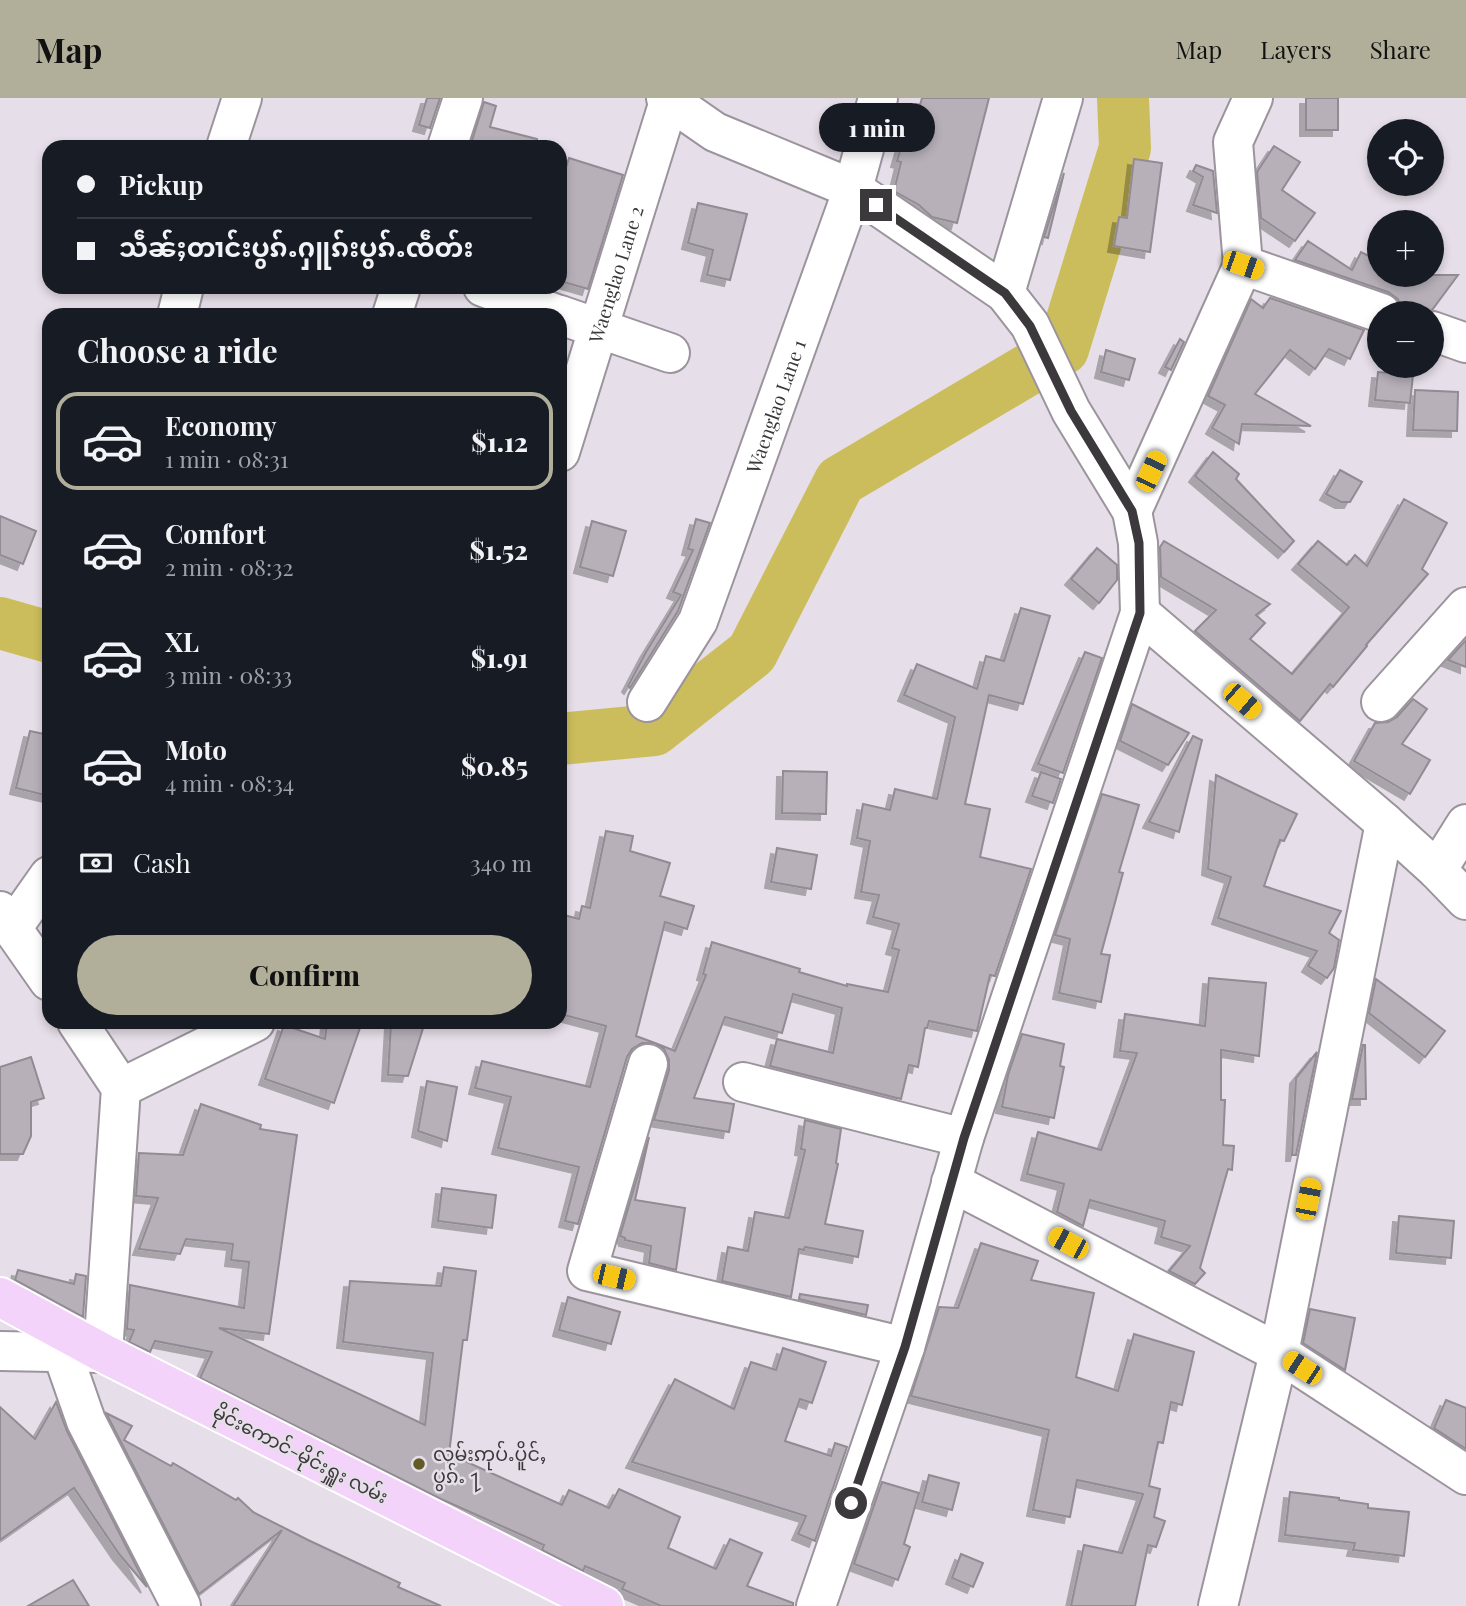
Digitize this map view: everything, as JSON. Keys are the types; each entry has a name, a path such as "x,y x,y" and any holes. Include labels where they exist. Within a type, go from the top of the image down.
{"main road":[{"name":"မိုင်းကောင်-မိုင်းရှူး လမ်း","path":"0,1297 103,1353 604,1606"}],"street":[{"path":"228,140 242,98"},
{"path":"449,140 463,98"},
{"name":"Waenglao Lane 1","path":"647,702 698,621 853,189 878,98"},
{"path":"1005,293 1063,98"},
{"path":"1132,511 1243,265 1233,142 1253,98"},
{"path":"668,99 715,132 853,189 1005,293 1030,326 1071,411 1132,511 1139,543 1140,613 964,1138 905,1347 816,1606"},
{"name":"Waenglao Lane 2","path":"567,429 668,99"},
{"path":"1243,265 1367,308"},
{"path":"502,294 541,308"},
{"path":"567,318 670,353"},
{"path":"1444,335 1466,342"},
{"path":"1381,702 1466,607"},
{"path":"1140,613 1385,823 1466,900"},
{"path":"1218,1606 1279,1353 1385,823"},
{"path":"1437,870 1466,824"},
{"path":"42,883 7,919 42,971"},
{"path":"0,1351 103,1353 121,1088 82,1029"},
{"path":"121,1088 241,1029"},
{"path":"648,1064 587,1271 905,1347"},
{"path":"743,1082 964,1138"},
{"path":"951,1182 1279,1353 1466,1475"},
{"path":"62,1352 86,1421 181,1606"}],"building":[{"path":"427,98 440,98 430,128 419,125"},
{"path":"922,98 989,98 957,223 932,217 919,205 894,191 901,162 897,161 908,124 914,126"},
{"path":"1306,98 1338,98 1338,130 1306,130"},
{"path":"484,102 496,106 490,127 537,139 537,140 472,140"},
{"path":"1274,146 1300,162 1282,190 1315,213 1295,241 1261,218 1257,172"},
{"path":"569,158 623,175 588,289 567,283"},
{"path":"1134,159 1162,163 1150,252 1114,246 1119,217 1127,218"},
{"path":"1196,165 1213,171 1217,213 1193,205 1203,177 1193,171"},
{"path":"1064,173 1048,238 1044,237"},
{"path":"698,203 747,214 730,280 707,275 713,250 688,243"},
{"path":"1308,241 1352,270 1361,252 1367,255 1367,285 1295,260"},
{"path":"1444,275 1458,275 1439,301 1399,301 1388,292 1373,287 1444,287"},
{"path":"1270,298 1364,330 1350,359 1329,349 1315,369 1290,350 1255,394 1311,426 1242,424 1239,444 1212,428 1225,405 1208,396 1251,299 1263,308"},
{"path":"1180,339 1184,342 1171,370 1165,367"},
{"path":"1106,350 1135,359 1129,380 1101,372"},
{"path":"1377,378 1413,378 1410,403 1375,400"},
{"path":"1415,390 1458,392 1457,431 1413,430"},
{"path":"1213,452 1239,474 1236,479 1294,541 1284,552 1195,476"},
{"path":"1340,470 1362,482 1350,502 1341,502 1326,494"},
{"path":"1404,499 1447,523 1422,569 1428,574 1333,687 1330,684 1300,721 1195,631 1216,610 1161,577 1160,547 1164,541 1270,604 1256,615 1265,623 1250,639 1292,674 1349,607 1298,564 1318,541 1347,565 1355,555 1367,566"},
{"path":"0,516 36,531 23,564 0,555"},
{"path":"696,519 710,523 678,611 630,688 628,686 646,652 681,595 673,592 693,550 688,549"},
{"path":"592,521 626,531 613,576 580,567"},
{"path":"1097,548 1117,565 1117,580 1099,603 1071,579"},
{"path":"1021,608 1050,616 1023,704 989,695 965,804 990,809 980,857 1031,869 995,976 990,975 977,1031 929,1021 925,1028 918,1067 909,1065 901,1099 770,1066 777,1039 833,1053 842,1008 793,994 782,1033 725,1017 694,1098 734,1104 729,1132 654,1120 669,1070 669,1060 664,1049 655,1043 675,1051 706,975 703,974 712,942 847,986 888,992 899,950 892,948 899,924 873,917 879,895 861,892 870,841 857,838 863,804 890,810 895,789 937,799 955,717 904,695 917,664 977,689 986,656 1004,661"},
{"path":"1466,640 1466,667 1448,660"},
{"path":"1085,652 1102,658 1063,773 1038,764"},
{"path":"1413,699 1427,709 1402,744 1430,760 1410,794 1354,761 1375,723 1388,722 1397,717"},
{"path":"1132,704 1189,733 1168,765 1120,741"},
{"path":"30,731 42,734 42,794 16,788"},
{"path":"1193,736 1202,740 1179,832 1149,822"},
{"path":"783,771 827,772 826,814 782,813"},
{"path":"1041,772 1061,779 1053,803 1032,796"},
{"path":"1216,775 1297,814 1284,841 1280,840 1264,886 1341,911 1329,933 1339,940 1334,968 1327,978 1308,966 1317,951 1218,918 1231,877 1208,869"},
{"path":"1102,794 1139,805 1119,872 1123,873 1101,954 1110,955 1101,1002 1059,993 1070,939 1055,935"},
{"path":"606,831 633,836 630,851 670,863 660,896 694,906 687,929 665,922 636,1036 655,1043 642,1043 632,1049 627,1057 578,1224 565,1221 579,1167 498,1148 511,1097 475,1088 482,1061 590,1087 606,1026 567,1016 567,916 579,919 582,906 590,908"},
{"path":"777,848 817,855 811,889 771,882"},
{"path":"1209,978 1266,983 1259,1056 1221,1050 1221,1100 1225,1100 1223,1145 1234,1146 1232,1170 1228,1169 1200,1268 1205,1273 1195,1284 1169,1271 1190,1246 1161,1237 1165,1221 1090,1200 1083,1226 1057,1212 1064,1184 1027,1174 1038,1132 1101,1150 1137,1053 1120,1051 1125,1014 1205,1026"},
{"path":"1376,979 1445,1031 1425,1057 1369,1013"},
{"path":"283,1029 296,1029 325,1039 326,1029 360,1029 334,1103 265,1079"},
{"path":"391,1029 423,1029 408,1076 388,1075"},
{"path":"1022,1034 1064,1044 1060,1066 1064,1067 1054,1118 1002,1107 1008,1075"},
{"path":"1363,1045 1366,1099 1352,1099"},
{"path":"1317,1052 1296,1155 1292,1155 1296,1078"},
{"path":"31,1057 44,1098 31,1102 31,1136 23,1154 0,1154 0,1067"},
{"path":"427,1081 457,1087 447,1141 418,1131"},
{"path":"201,1104 261,1125 260,1129 297,1135 269,1334 219,1328 425,1425 433,1353 343,1342 350,1281 441,1286 444,1267 476,1271 467,1340 463,1340 449,1454 562,1505 569,1490 609,1508 619,1489 680,1517 668,1548 716,1569 730,1539 762,1553 747,1586 793,1603 793,1606 661,1606 622,1589 625,1583 585,1566 583,1571 542,1550 544,1545 441,1499 200,1378 212,1352 155,1341 150,1352 129,1342 134,1330 127,1329 130,1285 244,1308 249,1262 231,1260 233,1244 186,1239 180,1254 139,1249 158,1198 136,1196 139,1153 183,1155"},
{"path":"805,1120 841,1129 838,1164 825,1224 863,1231 858,1257 805,1247 804,1250 799,1249 791,1297 722,1281 728,1247 748,1251 755,1212 789,1218 805,1150 801,1149"},
{"path":"649,1137 635,1200 685,1208 676,1270 649,1263 651,1246 625,1240 620,1236"},
{"path":"442,1188 496,1195 492,1228 438,1221"},
{"path":"1399,1216 1454,1221 1451,1258 1396,1253"},
{"path":"981,1243 1038,1261 1031,1280 1094,1293 1076,1377 1118,1391 1134,1334 1194,1352 1182,1405 1171,1402 1163,1443 1158,1442 1149,1486 1160,1489 1154,1517 1165,1521 1156,1547 1148,1545 1135,1606 1071,1606 1084,1545 1122,1553 1143,1494 1077,1480 1070,1517 1033,1510 1049,1430 911,1396 939,1307 958,1308"},
{"path":"18,1270 74,1284 76,1274 86,1276 83,1317 15,1280"},
{"path":"800,1294 868,1305 866,1315 799,1299"},
{"path":"568,1297 620,1312 611,1344 559,1330"},
{"path":"1310,1309 1355,1318 1345,1370 1303,1343"},
{"path":"783,1348 826,1362 812,1403 800,1399 785,1441 831,1456 835,1443 847,1447 815,1541 798,1534 806,1516 632,1462 675,1379 734,1409 751,1362 776,1370"},
{"path":"1446,1400 1466,1408 1466,1449 1434,1428"},
{"path":"56,1402 67,1431 147,1587 119,1554 74,1488 0,1540 0,1407 35,1439"},
{"path":"106,1413 132,1426 124,1440 171,1466 173,1463 236,1500 238,1498 253,1512 400,1583 398,1587 441,1606 233,1606 282,1530 199,1594"},
{"path":"929,1475 959,1483 952,1510 922,1502"},
{"path":"882,1482 919,1493 904,1544 910,1547 898,1580 854,1564"},
{"path":"1290,1492 1339,1498 1368,1504 1368,1508 1409,1512 1404,1556 1353,1550 1355,1543 1285,1535"},
{"path":"961,1554 983,1563 973,1587 952,1578"},
{"path":"73,1580 89,1606 28,1606"}],"waterway":[{"path":"567,738 654,730 752,653 840,481 1063,349 1125,148 1123,98"},
{"path":"0,623 42,635"}],"place":[{"name":"လုမ်းဢုပ်ႉပိူင်ႇ ပွၵ်ႉ ႑","path":"419,1464"}],"route":[{"path":"851,1503 905,1347 964,1138 1140,613 1139,543 1132,511 1071,411 1030,326 1005,293 876,205"}]}
